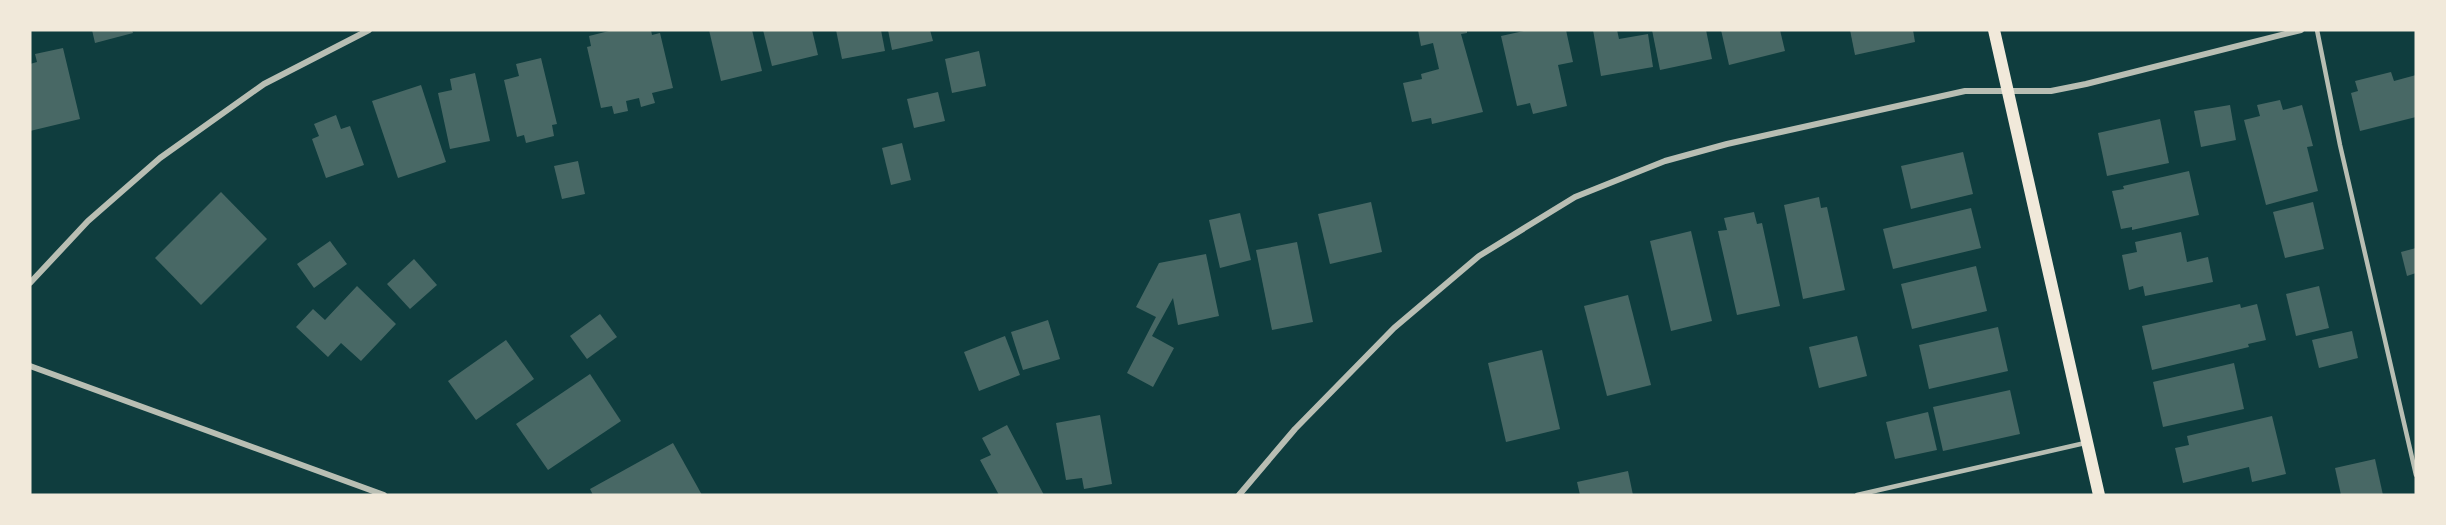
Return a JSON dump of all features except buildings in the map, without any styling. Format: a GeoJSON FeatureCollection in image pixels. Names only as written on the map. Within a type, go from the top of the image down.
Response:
{"type":"FeatureCollection","features":[{"type":"Feature","properties":{"kind":"main road"},"geometry":{"type":"LineString","coordinates":[[1994,30],[2099,495]]}},
{"type":"Feature","properties":{"kind":"street"},"geometry":{"type":"LineString","coordinates":[[30,283],[88,221],[160,158],[264,84],[369,30]]}},
{"type":"Feature","properties":{"kind":"street"},"geometry":{"type":"LineString","coordinates":[[1239,495],[1295,429],[1394,328],[1479,256],[1575,197],[1665,161],[1727,144],[1965,91],[2051,91],[2301,30]]}},
{"type":"Feature","properties":{"kind":"street"},"geometry":{"type":"LineString","coordinates":[[30,366],[384,495]]}},
{"type":"Feature","properties":{"kind":"lane"},"geometry":{"type":"LineString","coordinates":[[2317,30],[2340,145],[2416,475]]}},
{"type":"Feature","properties":{"kind":"lane"},"geometry":{"type":"LineString","coordinates":[[1857,495],[2087,443]]}}]}
